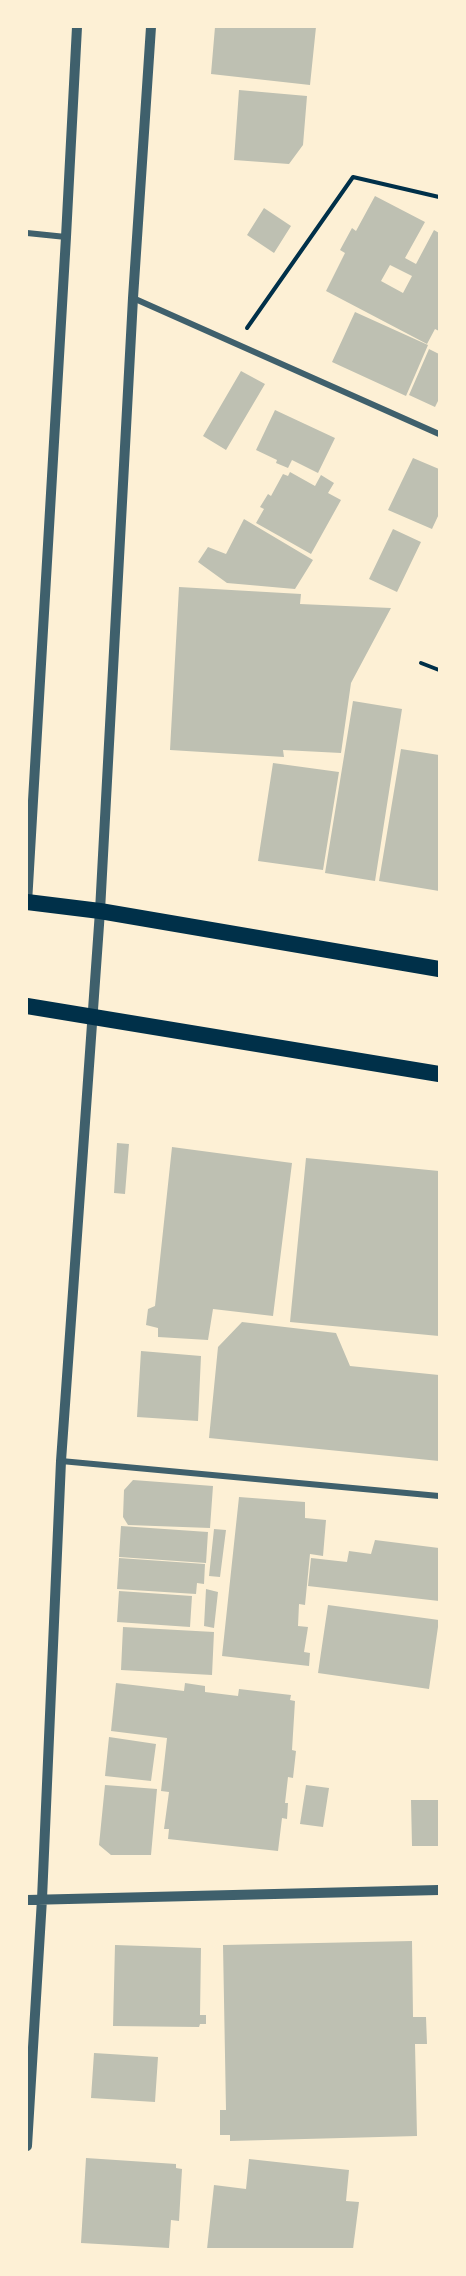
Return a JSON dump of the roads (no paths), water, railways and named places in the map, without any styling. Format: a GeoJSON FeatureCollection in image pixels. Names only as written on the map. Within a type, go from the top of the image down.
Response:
{"type":"FeatureCollection","features":[{"type":"Feature","properties":{"kind":"highway"},"geometry":{"type":"LineString","coordinates":[[27,902],[100,911],[439,969]]}},
{"type":"Feature","properties":{"kind":"highway"},"geometry":{"type":"LineString","coordinates":[[27,1006],[439,1074]]}},
{"type":"Feature","properties":{"kind":"street"},"geometry":{"type":"LineString","coordinates":[[27,902],[77,27]]}},
{"type":"Feature","properties":{"kind":"street"},"geometry":{"type":"LineString","coordinates":[[27,2146],[42,1899],[61,1461],[100,911],[133,298],[151,27]]}},
{"type":"Feature","properties":{"kind":"street"},"geometry":{"type":"LineString","coordinates":[[27,233],[66,237]]}},
{"type":"Feature","properties":{"kind":"street"},"geometry":{"type":"LineString","coordinates":[[133,298],[439,434]]}},
{"type":"Feature","properties":{"kind":"street"},"geometry":{"type":"LineString","coordinates":[[61,1461],[439,1497]]}},
{"type":"Feature","properties":{"kind":"street"},"geometry":{"type":"LineString","coordinates":[[27,1900],[439,1890]]}}]}
